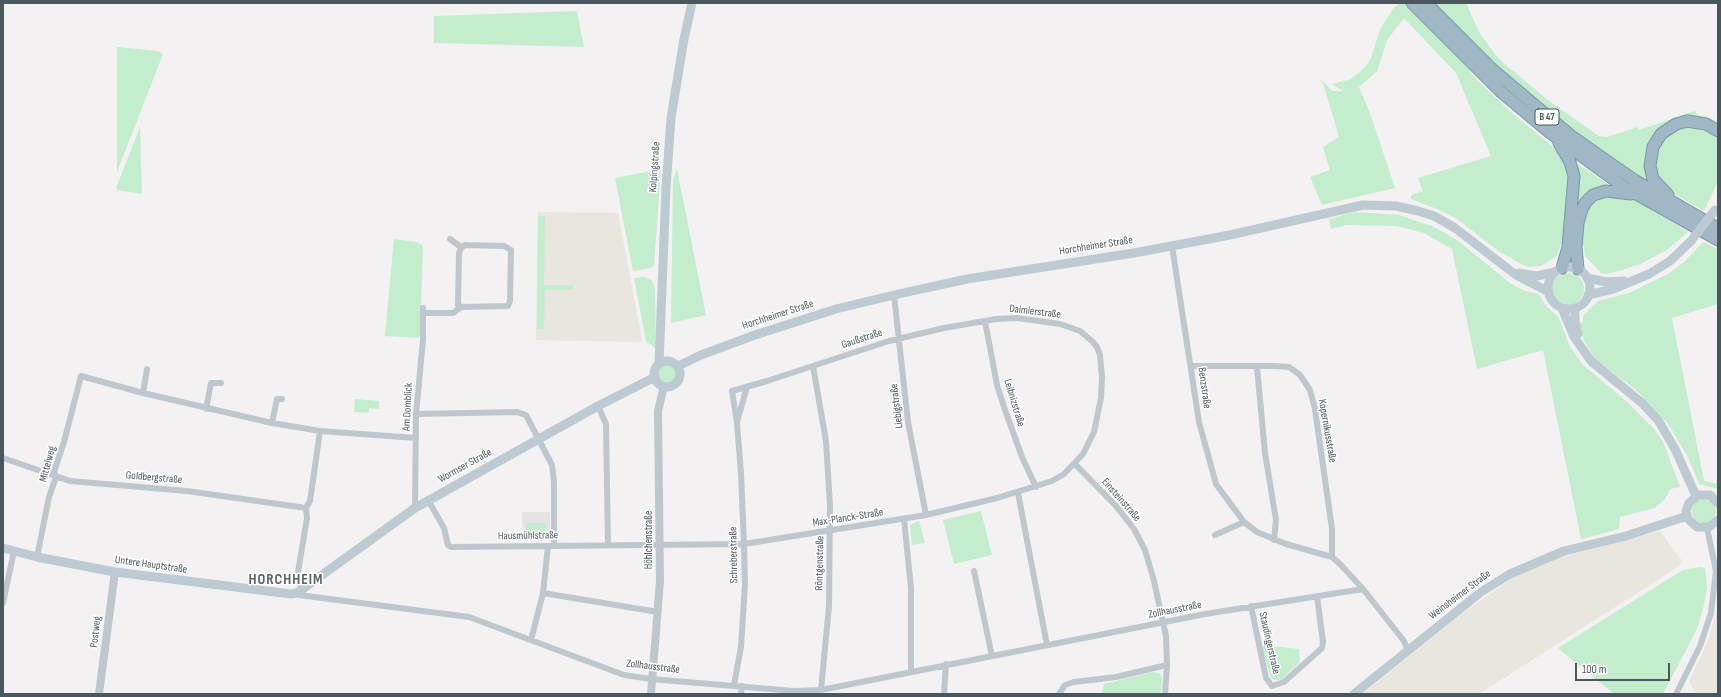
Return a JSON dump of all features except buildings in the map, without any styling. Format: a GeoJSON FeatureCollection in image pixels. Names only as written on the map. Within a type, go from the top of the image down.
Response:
{"type":"FeatureCollection","features":[{"type":"Feature","properties":{"kind":"highway","name":"B 47"},"geometry":{"type":"LineString","coordinates":[[1412,3],[1495,86],[1549,132],[1596,168],[1647,200],[1718,240]]}},
{"type":"Feature","properties":{"kind":"highway","name":"B 47"},"geometry":{"type":"LineString","coordinates":[[1426,3],[1488,66],[1546,117],[1628,176],[1684,210],[1718,228]]}},
{"type":"Feature","properties":{"kind":"highway"},"geometry":{"type":"LineString","coordinates":[[1684,210],[1661,190],[1653,179],[1650,166],[1653,147],[1665,130],[1681,122],[1700,122],[1718,131]]}},
{"type":"Feature","properties":{"kind":"highway"},"geometry":{"type":"LineString","coordinates":[[1549,132],[1565,150],[1574,176],[1568,247],[1558,270]]}},
{"type":"Feature","properties":{"kind":"highway"},"geometry":{"type":"LineString","coordinates":[[1578,269],[1576,247],[1578,224],[1582,209],[1586,202],[1593,195],[1606,191],[1627,192],[1647,200]]}},
{"type":"Feature","properties":{"kind":"main road","name":"Kolpingstraße"},"geometry":{"type":"LineString","coordinates":[[659,364],[664,210],[671,118],[684,39],[692,3]]}},
{"type":"Feature","properties":{"kind":"main road","name":"Horchheimer Straße"},"geometry":{"type":"LineString","coordinates":[[674,364],[755,335],[836,309],[894,295],[967,279],[1172,246],[1230,235],[1364,205],[1384,205],[1418,210],[1444,221],[1509,269],[1549,292]]}},
{"type":"Feature","properties":{"kind":"main road"},"geometry":{"type":"LineString","coordinates":[[1588,295],[1613,289],[1670,261],[1691,241],[1717,208]]}},
{"type":"Feature","properties":{"kind":"main road"},"geometry":{"type":"LineString","coordinates":[[1634,280],[1606,282],[1587,278],[1578,269],[1573,267],[1558,270],[1549,284],[1549,292],[1552,301],[1562,308],[1574,337],[1591,361],[1606,375],[1642,403],[1658,420],[1675,449],[1696,496]]}},
{"type":"Feature","properties":{"kind":"main road","name":"Horchheimer Straße"},"geometry":{"type":"LineString","coordinates":[[1509,269],[1532,276],[1541,276],[1558,270]]}},
{"type":"Feature","properties":{"kind":"main road"},"geometry":{"type":"LineString","coordinates":[[1562,308],[1575,308],[1583,303],[1588,295],[1587,278]]}},
{"type":"Feature","properties":{"kind":"main road"},"geometry":{"type":"LineString","coordinates":[[1575,308],[1575,322],[1583,349]]}},
{"type":"Feature","properties":{"kind":"main road","name":"Kolpingstraße"},"geometry":{"type":"LineString","coordinates":[[660,334],[666,353],[674,364]]}},
{"type":"Feature","properties":{"kind":"main road"},"geometry":{"type":"LineString","coordinates":[[665,361],[674,364],[681,375],[678,382],[670,387],[664,386],[657,382],[654,377],[655,368],[665,361]]}},
{"type":"Feature","properties":{"kind":"main road","name":"Wormser Straße"},"geometry":{"type":"LineString","coordinates":[[300,591],[428,500],[598,406],[654,377]]}},
{"type":"Feature","properties":{"kind":"main road"},"geometry":{"type":"LineString","coordinates":[[1718,503],[1710,496],[1702,494],[1696,496],[1689,503],[1687,516],[1693,525],[1701,528],[1707,528],[1718,520]]}},
{"type":"Feature","properties":{"kind":"main road","name":"Weinsheimer Straße"},"geometry":{"type":"LineString","coordinates":[[1354,694],[1481,592],[1510,574],[1564,551],[1626,536],[1687,516]]}},
{"type":"Feature","properties":{"kind":"main road","name":"Untere Hauptstraße"},"geometry":{"type":"LineString","coordinates":[[3,548],[37,557],[115,572],[291,594],[300,591]]}},
{"type":"Feature","properties":{"kind":"street"},"geometry":{"type":"LineString","coordinates":[[450,239],[461,247]]}},
{"type":"Feature","properties":{"kind":"street"},"geometry":{"type":"LineString","coordinates":[[465,245],[504,246],[511,250],[510,301],[508,306],[461,307],[457,302],[459,253],[461,247],[465,245]]}},
{"type":"Feature","properties":{"kind":"street","name":"Benzstraße"},"geometry":{"type":"LineString","coordinates":[[1172,246],[1199,422],[1216,484],[1244,522],[1257,532],[1274,540],[1332,557],[1363,589],[1404,641],[1408,651]]}},
{"type":"Feature","properties":{"kind":"street","name":"Liebigstraße"},"geometry":{"type":"LineString","coordinates":[[894,295],[900,338],[908,422],[926,515]]}},
{"type":"Feature","properties":{"kind":"street","name":"Am Domblick"},"geometry":{"type":"LineString","coordinates":[[415,508],[416,414],[423,310],[453,313],[461,307]]}},
{"type":"Feature","properties":{"kind":"street","name":"Daimlerstraße"},"geometry":{"type":"LineString","coordinates":[[985,321],[1017,318],[1060,324],[1080,331],[1097,347],[1102,377],[1099,411],[1089,443],[1075,464],[1064,474],[1036,487]]}},
{"type":"Feature","properties":{"kind":"street","name":"Gaußstraße"},"geometry":{"type":"LineString","coordinates":[[747,387],[900,338],[985,321]]}},
{"type":"Feature","properties":{"kind":"street","name":"Leibnizstraße"},"geometry":{"type":"LineString","coordinates":[[985,321],[997,385],[1022,457],[1036,487]]}},
{"type":"Feature","properties":{"kind":"street","name":"Röntgenstraße"},"geometry":{"type":"LineString","coordinates":[[813,366],[826,441],[830,531],[829,606],[822,690]]}},
{"type":"Feature","properties":{"kind":"street","name":"Kopernikusstraße"},"geometry":{"type":"LineString","coordinates":[[1191,366],[1289,367],[1297,372],[1310,390],[1315,409],[1332,529],[1332,557]]}},
{"type":"Feature","properties":{"kind":"street"},"geometry":{"type":"LineString","coordinates":[[1257,367],[1265,453],[1276,520],[1274,540]]}},
{"type":"Feature","properties":{"kind":"street"},"geometry":{"type":"LineString","coordinates":[[147,369],[143,394],[272,423],[320,431],[416,438]]}},
{"type":"Feature","properties":{"kind":"street","name":"Mittelweg"},"geometry":{"type":"LineString","coordinates":[[37,557],[49,497],[56,477],[54,472],[64,442],[81,376],[143,394]]}},
{"type":"Feature","properties":{"kind":"street"},"geometry":{"type":"LineString","coordinates":[[206,408],[211,383],[221,383]]}},
{"type":"Feature","properties":{"kind":"street","name":"Höhlchenstraße"},"geometry":{"type":"LineString","coordinates":[[650,694],[658,612],[660,544],[658,411],[664,386]]}},
{"type":"Feature","properties":{"kind":"street","name":"Schreberstraße"},"geometry":{"type":"LineString","coordinates":[[737,423],[747,387]]}},
{"type":"Feature","properties":{"kind":"street","name":"Schreberstraße"},"geometry":{"type":"LineString","coordinates":[[734,685],[743,630],[744,544],[737,423],[732,391],[747,387]]}},
{"type":"Feature","properties":{"kind":"street"},"geometry":{"type":"LineString","coordinates":[[272,423],[277,399],[282,399]]}},
{"type":"Feature","properties":{"kind":"street"},"geometry":{"type":"LineString","coordinates":[[598,406],[606,424],[608,545]]}},
{"type":"Feature","properties":{"kind":"street"},"geometry":{"type":"LineString","coordinates":[[416,414],[520,413],[526,415],[539,439],[552,465],[554,482],[551,546],[543,593],[531,640]]}},
{"type":"Feature","properties":{"kind":"street"},"geometry":{"type":"LineString","coordinates":[[300,591],[297,578],[307,518],[306,508],[310,501],[320,431]]}},
{"type":"Feature","properties":{"kind":"street","name":"Goldbergstraße"},"geometry":{"type":"LineString","coordinates":[[3,458],[70,481],[187,491],[306,508]]}},
{"type":"Feature","properties":{"kind":"street","name":"Einsteinstraße"},"geometry":{"type":"LineString","coordinates":[[1075,464],[1116,506],[1139,539],[1150,565],[1166,636],[1167,665],[1165,694]]}},
{"type":"Feature","properties":{"kind":"street","name":"Max-Planck-Straße"},"geometry":{"type":"LineString","coordinates":[[660,544],[717,546],[744,544],[830,531],[926,515],[1018,493],[1036,487]]}},
{"type":"Feature","properties":{"kind":"street"},"geometry":{"type":"LineString","coordinates":[[1018,493],[1047,645]]}},
{"type":"Feature","properties":{"kind":"street","name":"Hausmühlstraße"},"geometry":{"type":"LineString","coordinates":[[428,500],[444,528],[449,547],[660,544]]}},
{"type":"Feature","properties":{"kind":"street"},"geometry":{"type":"LineString","coordinates":[[904,519],[912,588],[912,671]]}},
{"type":"Feature","properties":{"kind":"street"},"geometry":{"type":"LineString","coordinates":[[1215,535],[1244,522]]}},
{"type":"Feature","properties":{"kind":"street"},"geometry":{"type":"LineString","coordinates":[[1684,694],[1676,692],[1706,628],[1711,613],[1717,583],[1707,528]]}},
{"type":"Feature","properties":{"kind":"street"},"geometry":{"type":"LineString","coordinates":[[3,603],[14,551]]}},
{"type":"Feature","properties":{"kind":"street"},"geometry":{"type":"LineString","coordinates":[[974,571],[992,656]]}},
{"type":"Feature","properties":{"kind":"street","name":"Postweg"},"geometry":{"type":"LineString","coordinates":[[99,694],[115,572]]}},
{"type":"Feature","properties":{"kind":"street","name":"Zollhausstraße"},"geometry":{"type":"LineString","coordinates":[[300,591],[299,595],[469,617],[624,675],[652,679],[794,691],[822,690],[946,664],[1163,622],[1250,606],[1363,589]]}},
{"type":"Feature","properties":{"kind":"street"},"geometry":{"type":"LineString","coordinates":[[543,593],[658,612]]}},
{"type":"Feature","properties":{"kind":"street","name":"Staudingerstraße"},"geometry":{"type":"LineString","coordinates":[[1250,606],[1266,678],[1272,686],[1284,682],[1322,648],[1323,642],[1318,596]]}},
{"type":"Feature","properties":{"kind":"street"},"geometry":{"type":"LineString","coordinates":[[944,694],[946,664]]}},
{"type":"Feature","properties":{"kind":"street"},"geometry":{"type":"LineString","coordinates":[[1059,694],[1065,685],[1116,677],[1167,665]]}},
{"type":"Feature","properties":{"kind":"street"},"geometry":{"type":"LineString","coordinates":[[742,686],[742,694]]}},
{"type":"Feature","properties":{"kind":"shaded area"},"geometry":{"type":"Polygon","coordinates":[[[538,212],[618,213],[642,340],[641,342],[536,340],[538,212]]]}},
{"type":"Feature","properties":{"kind":"shaded area"},"geometry":{"type":"Polygon","coordinates":[[[522,512],[550,512],[550,539],[523,539],[522,512]]]}},
{"type":"Feature","properties":{"kind":"shaded area"},"geometry":{"type":"Polygon","coordinates":[[[1660,531],[1683,562],[1670,572],[1479,694],[1363,694],[1460,615],[1514,577],[1565,556],[1660,531]]]}},
{"type":"Feature","properties":{"kind":"shaded area"},"geometry":{"type":"Polygon","coordinates":[[[1718,604],[1718,694],[1700,694],[1694,691],[1689,682],[1709,638],[1718,604]]]}},
{"type":"Feature","properties":{"kind":"green space"},"geometry":{"type":"Polygon","coordinates":[[[1399,3],[1406,3],[1460,59],[1478,81],[1512,113],[1559,152],[1570,171],[1566,245],[1561,244],[1557,256],[1541,266],[1529,267],[1521,264],[1497,250],[1456,218],[1411,199],[1411,195],[1423,191],[1418,178],[1491,156],[1456,73],[1404,18],[1387,40],[1377,71],[1359,87],[1371,116],[1395,188],[1322,205],[1310,177],[1330,170],[1323,147],[1339,137],[1323,83],[1319,80],[1324,82],[1332,91],[1343,91],[1332,84],[1348,80],[1358,74],[1366,66],[1371,58],[1380,29],[1393,9],[1399,3]]]}},
{"type":"Feature","properties":{"kind":"green space"},"geometry":{"type":"Polygon","coordinates":[[[1431,3],[1466,3],[1480,34],[1499,59],[1549,101],[1599,136],[1607,137],[1638,127],[1639,130],[1695,111],[1697,115],[1710,118],[1718,123],[1718,125],[1708,119],[1697,117],[1655,136],[1654,188],[1562,123],[1509,79],[1431,3]]]}},
{"type":"Feature","properties":{"kind":"green space"},"geometry":{"type":"Polygon","coordinates":[[[577,11],[584,47],[434,43],[434,16],[577,11]]]}},
{"type":"Feature","properties":{"kind":"green space"},"geometry":{"type":"Polygon","coordinates":[[[117,47],[158,51],[163,54],[117,172],[117,47]]]}},
{"type":"Feature","properties":{"kind":"green space"},"geometry":{"type":"Polygon","coordinates":[[[1685,126],[1700,127],[1718,137],[1718,182],[1704,211],[1667,190],[1657,176],[1656,164],[1661,142],[1671,132],[1685,126]]]}},
{"type":"Feature","properties":{"kind":"green space"},"geometry":{"type":"Polygon","coordinates":[[[140,127],[142,194],[118,190],[116,188],[140,127]]]}},
{"type":"Feature","properties":{"kind":"green space"},"geometry":{"type":"Polygon","coordinates":[[[1575,162],[1608,184],[1576,214],[1578,170],[1575,162]]]}},
{"type":"Feature","properties":{"kind":"green space"},"geometry":{"type":"Polygon","coordinates":[[[661,169],[654,265],[651,268],[633,271],[615,178],[661,169]]]}},
{"type":"Feature","properties":{"kind":"green space"},"geometry":{"type":"Polygon","coordinates":[[[677,169],[706,315],[671,323],[673,180],[677,169]]]}},
{"type":"Feature","properties":{"kind":"green space"},"geometry":{"type":"Polygon","coordinates":[[[1601,195],[1629,197],[1688,232],[1667,250],[1640,264],[1606,274],[1601,273],[1585,256],[1584,246],[1580,246],[1584,211],[1601,195]]]}},
{"type":"Feature","properties":{"kind":"green space"},"geometry":{"type":"Polygon","coordinates":[[[1355,212],[1399,215],[1434,227],[1457,240],[1510,283],[1525,291],[1539,294],[1546,306],[1559,318],[1569,345],[1583,365],[1626,401],[1653,428],[1663,442],[1680,487],[1670,489],[1665,499],[1655,508],[1620,517],[1619,529],[1581,539],[1543,350],[1477,369],[1452,249],[1424,233],[1397,226],[1346,225],[1331,229],[1329,219],[1355,212]]]}},
{"type":"Feature","properties":{"kind":"green space"},"geometry":{"type":"Polygon","coordinates":[[[538,216],[545,216],[544,285],[573,285],[573,290],[545,290],[544,329],[537,329],[538,216]]]}},
{"type":"Feature","properties":{"kind":"green space"},"geometry":{"type":"Polygon","coordinates":[[[394,239],[417,242],[423,246],[420,336],[418,338],[385,336],[394,239]]]}},
{"type":"Feature","properties":{"kind":"green space"},"geometry":{"type":"Polygon","coordinates":[[[1703,242],[1718,249],[1718,304],[1672,318],[1704,481],[1718,484],[1718,489],[1699,484],[1688,457],[1669,425],[1636,390],[1595,359],[1584,340],[1579,323],[1583,322],[1583,316],[1598,301],[1629,293],[1668,274],[1684,262],[1703,242]]]}},
{"type":"Feature","properties":{"kind":"green space"},"geometry":{"type":"Polygon","coordinates":[[[1568,273],[1579,278],[1584,289],[1579,300],[1568,305],[1557,300],[1552,289],[1557,278],[1568,273]]]}},
{"type":"Feature","properties":{"kind":"green space"},"geometry":{"type":"Polygon","coordinates":[[[645,277],[652,281],[655,290],[656,349],[646,341],[634,278],[645,277]]]}},
{"type":"Feature","properties":{"kind":"green space"},"geometry":{"type":"Polygon","coordinates":[[[667,364],[674,367],[677,374],[674,381],[667,384],[660,381],[657,374],[660,367],[667,364]]]}},
{"type":"Feature","properties":{"kind":"green space"},"geometry":{"type":"Polygon","coordinates":[[[355,399],[379,401],[379,409],[369,408],[369,413],[354,412],[355,399]]]}},
{"type":"Feature","properties":{"kind":"green space"},"geometry":{"type":"Polygon","coordinates":[[[1704,499],[1713,502],[1716,511],[1713,520],[1704,523],[1695,520],[1692,511],[1695,502],[1704,499]]]}},
{"type":"Feature","properties":{"kind":"green space"},"geometry":{"type":"Polygon","coordinates":[[[981,511],[992,555],[954,564],[943,520],[981,511]]]}},
{"type":"Feature","properties":{"kind":"green space"},"geometry":{"type":"Polygon","coordinates":[[[919,521],[925,543],[912,545],[910,525],[919,521]]]}},
{"type":"Feature","properties":{"kind":"green space"},"geometry":{"type":"Polygon","coordinates":[[[526,523],[546,523],[546,536],[526,537],[526,523]]]}},
{"type":"Feature","properties":{"kind":"green space"},"geometry":{"type":"Polygon","coordinates":[[[1701,567],[1705,568],[1707,589],[1703,609],[1697,629],[1663,694],[1614,694],[1558,648],[1683,570],[1701,567]]]}},
{"type":"Feature","properties":{"kind":"green space"},"geometry":{"type":"Polygon","coordinates":[[[1264,645],[1299,649],[1300,662],[1281,680],[1274,680],[1271,678],[1262,648],[1264,645]]]}},
{"type":"Feature","properties":{"kind":"green space"},"geometry":{"type":"Polygon","coordinates":[[[1153,672],[1160,674],[1162,678],[1161,694],[1102,693],[1104,684],[1153,672]]]}},
{"type":"Feature","properties":{"kind":"district","name":"HORCHHEIM"},"geometry":{"type":"Point","coordinates":[286,580]}}]}
